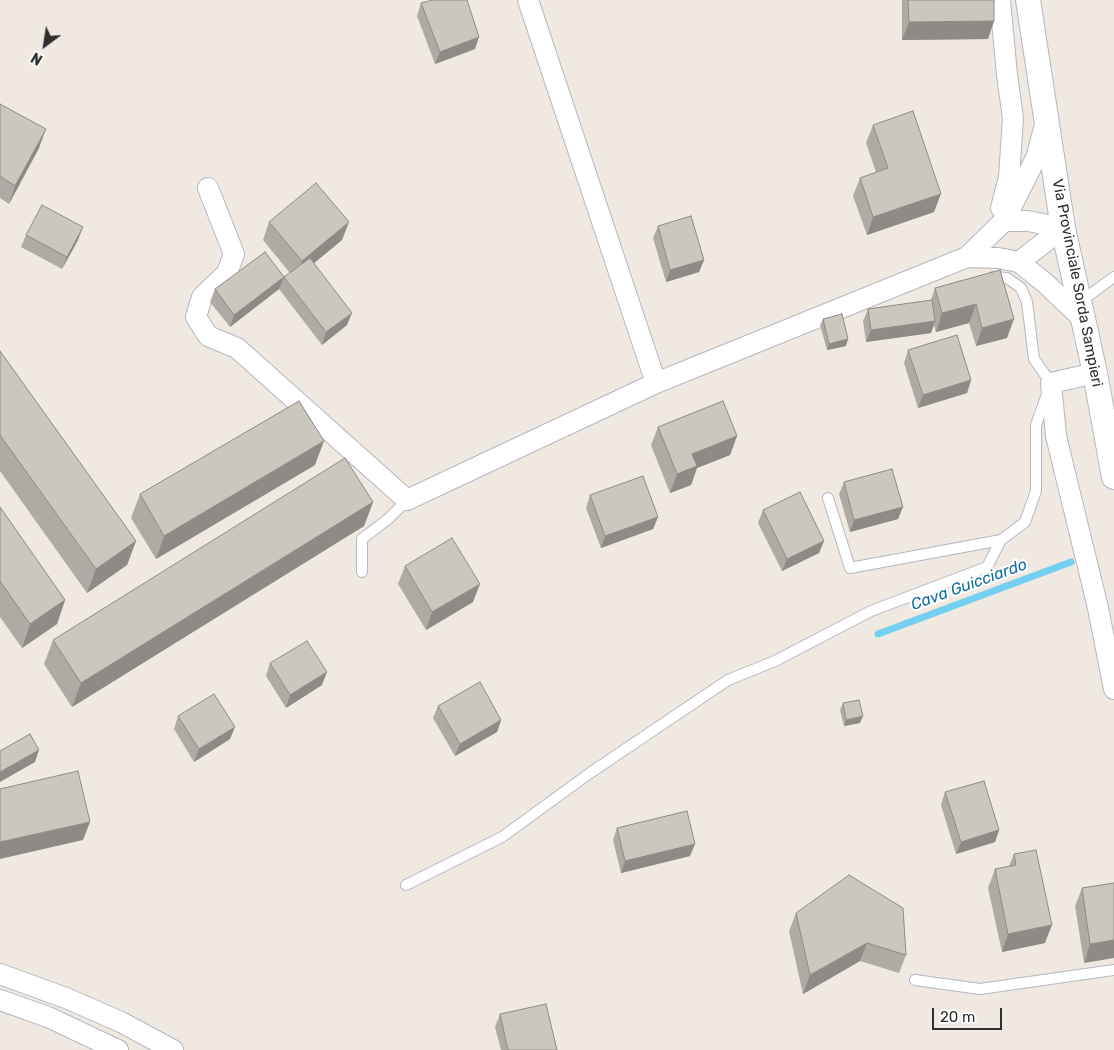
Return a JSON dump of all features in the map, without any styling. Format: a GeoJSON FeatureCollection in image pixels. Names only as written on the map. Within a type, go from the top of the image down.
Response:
{"type":"FeatureCollection","features":[{"type":"Feature","properties":{"kind":"street"},"geometry":{"type":"LineString","coordinates":[[528,0],[656,383]]}},
{"type":"Feature","properties":{"kind":"street"},"geometry":{"type":"LineString","coordinates":[[989,236],[1003,203],[1009,177],[1012,143],[1013,118],[1000,0]]}},
{"type":"Feature","properties":{"kind":"street","name":"Via Provinciale Sorda Sampieri"},"geometry":{"type":"LineString","coordinates":[[1028,0],[1063,228],[1095,373],[1113,468]]}},
{"type":"Feature","properties":{"kind":"street"},"geometry":{"type":"LineString","coordinates":[[208,188],[234,254],[227,273],[202,297],[196,317],[208,336],[237,348],[407,500],[656,383],[967,257],[1004,221],[1036,158],[1047,117]]}},
{"type":"Feature","properties":{"kind":"street"},"geometry":{"type":"LineString","coordinates":[[1004,221],[1028,221],[1063,228]]}},
{"type":"Feature","properties":{"kind":"street"},"geometry":{"type":"LineString","coordinates":[[1019,262],[1063,228]]}},
{"type":"Feature","properties":{"kind":"street"},"geometry":{"type":"LineString","coordinates":[[967,257],[998,258],[1019,262],[1081,310]]}},
{"type":"Feature","properties":{"kind":"street"},"geometry":{"type":"LineString","coordinates":[[1095,373],[1051,383],[1056,436],[1098,608],[1114,689]]}},
{"type":"Feature","properties":{"kind":"street"},"geometry":{"type":"LineString","coordinates":[[0,974],[66,998],[121,1022],[173,1050]]}},
{"type":"Feature","properties":{"kind":"street"},"geometry":{"type":"LineString","coordinates":[[32,1011],[40,988]]}},
{"type":"Feature","properties":{"kind":"street"},"geometry":{"type":"LineString","coordinates":[[0,1000],[32,1011],[118,1050]]}},
{"type":"Feature","properties":{"kind":"lane"},"geometry":{"type":"LineString","coordinates":[[406,885],[502,837],[590,773],[728,680],[774,661],[871,611],[987,567],[1001,540],[1025,522],[1036,491],[1036,425],[1051,383],[1034,359],[1028,302],[1021,288],[1007,278],[993,277]]}},
{"type":"Feature","properties":{"kind":"lane"},"geometry":{"type":"LineString","coordinates":[[1081,310],[1114,277]]}},
{"type":"Feature","properties":{"kind":"lane"},"geometry":{"type":"LineString","coordinates":[[828,498],[850,568],[1001,540]]}},
{"type":"Feature","properties":{"kind":"lane"},"geometry":{"type":"LineString","coordinates":[[362,572],[362,539],[388,519],[407,500]]}},
{"type":"Feature","properties":{"kind":"lane"},"geometry":{"type":"LineString","coordinates":[[916,980],[980,989],[1114,970]]}},
{"type":"Feature","properties":{"kind":"building"},"geometry":{"type":"Polygon","coordinates":[[[433,0],[467,0],[479,37],[440,52],[421,3],[433,0]]]}},
{"type":"Feature","properties":{"kind":"building"},"geometry":{"type":"Polygon","coordinates":[[[908,0],[994,0],[994,21],[909,22],[908,0]]]}},
{"type":"Feature","properties":{"kind":"building"},"geometry":{"type":"Polygon","coordinates":[[[0,104],[46,129],[15,186],[0,176],[0,104]]]}},
{"type":"Feature","properties":{"kind":"building"},"geometry":{"type":"Polygon","coordinates":[[[913,111],[941,194],[873,217],[860,178],[888,168],[873,125],[913,111]]]}},
{"type":"Feature","properties":{"kind":"building"},"geometry":{"type":"Polygon","coordinates":[[[316,183],[349,222],[302,261],[269,222],[316,183]]]}},
{"type":"Feature","properties":{"kind":"building"},"geometry":{"type":"Polygon","coordinates":[[[42,205],[83,227],[67,257],[26,235],[42,205]]]}},
{"type":"Feature","properties":{"kind":"building"},"geometry":{"type":"Polygon","coordinates":[[[691,216],[704,260],[670,270],[658,226],[691,216]]]}},
{"type":"Feature","properties":{"kind":"building"},"geometry":{"type":"Polygon","coordinates":[[[265,252],[284,277],[234,315],[215,289],[265,252]]]}},
{"type":"Feature","properties":{"kind":"building"},"geometry":{"type":"Polygon","coordinates":[[[310,258],[352,313],[326,332],[284,277],[310,258]]]}},
{"type":"Feature","properties":{"kind":"building"},"geometry":{"type":"Polygon","coordinates":[[[1000,270],[1014,319],[982,328],[976,304],[942,313],[935,288],[1000,270]]]}},
{"type":"Feature","properties":{"kind":"building"},"geometry":{"type":"Polygon","coordinates":[[[932,300],[935,321],[871,330],[868,309],[932,300]]]}},
{"type":"Feature","properties":{"kind":"building"},"geometry":{"type":"Polygon","coordinates":[[[842,314],[848,339],[829,344],[823,319],[842,314]]]}},
{"type":"Feature","properties":{"kind":"building"},"geometry":{"type":"Polygon","coordinates":[[[957,335],[971,380],[923,395],[908,350],[957,335]]]}},
{"type":"Feature","properties":{"kind":"building"},"geometry":{"type":"Polygon","coordinates":[[[0,351],[136,541],[96,569],[0,435],[0,351]]]}},
{"type":"Feature","properties":{"kind":"building"},"geometry":{"type":"Polygon","coordinates":[[[299,401],[324,441],[164,536],[140,494],[299,401]]]}},
{"type":"Feature","properties":{"kind":"building"},"geometry":{"type":"Polygon","coordinates":[[[723,401],[737,436],[692,454],[697,466],[677,474],[658,427],[723,401]]]}},
{"type":"Feature","properties":{"kind":"building"},"geometry":{"type":"Polygon","coordinates":[[[345,458],[373,502],[81,683],[53,640],[345,458]]]}},
{"type":"Feature","properties":{"kind":"building"},"geometry":{"type":"Polygon","coordinates":[[[892,469],[903,507],[854,520],[844,482],[892,469]]]}},
{"type":"Feature","properties":{"kind":"building"},"geometry":{"type":"Polygon","coordinates":[[[643,476],[658,517],[605,536],[590,495],[643,476]]]}},
{"type":"Feature","properties":{"kind":"building"},"geometry":{"type":"Polygon","coordinates":[[[800,492],[824,541],[787,559],[763,510],[800,492]]]}},
{"type":"Feature","properties":{"kind":"building"},"geometry":{"type":"Polygon","coordinates":[[[0,507],[65,600],[30,624],[0,581],[0,507]]]}},
{"type":"Feature","properties":{"kind":"building"},"geometry":{"type":"Polygon","coordinates":[[[452,538],[480,584],[432,612],[405,566],[452,538]]]}},
{"type":"Feature","properties":{"kind":"building"},"geometry":{"type":"Polygon","coordinates":[[[307,641],[327,672],[290,695],[270,663],[307,641]]]}},
{"type":"Feature","properties":{"kind":"building"},"geometry":{"type":"Polygon","coordinates":[[[480,682],[501,720],[460,744],[438,706],[480,682]]]}},
{"type":"Feature","properties":{"kind":"building"},"geometry":{"type":"Polygon","coordinates":[[[214,694],[235,727],[199,749],[178,716],[214,694]]]}},
{"type":"Feature","properties":{"kind":"building"},"geometry":{"type":"Polygon","coordinates":[[[859,700],[863,716],[846,720],[843,703],[859,700]]]}},
{"type":"Feature","properties":{"kind":"building"},"geometry":{"type":"Polygon","coordinates":[[[30,734],[39,750],[0,772],[0,751],[30,734]]]}},
{"type":"Feature","properties":{"kind":"building"},"geometry":{"type":"Polygon","coordinates":[[[78,771],[90,822],[0,842],[0,789],[78,771]]]}},
{"type":"Feature","properties":{"kind":"building"},"geometry":{"type":"Polygon","coordinates":[[[984,781],[999,830],[961,842],[945,792],[984,781]]]}},
{"type":"Feature","properties":{"kind":"building"},"geometry":{"type":"Polygon","coordinates":[[[687,811],[695,844],[625,861],[617,828],[687,811]]]}},
{"type":"Feature","properties":{"kind":"building"},"geometry":{"type":"Polygon","coordinates":[[[1036,850],[1052,925],[1008,934],[995,869],[1016,865],[1014,854],[1036,850]]]}},
{"type":"Feature","properties":{"kind":"building"},"geometry":{"type":"Polygon","coordinates":[[[849,875],[903,908],[906,955],[867,943],[810,975],[796,913],[849,875]]]}},
{"type":"Feature","properties":{"kind":"building"},"geometry":{"type":"Polygon","coordinates":[[[1114,883],[1114,940],[1090,944],[1082,888],[1114,883]]]}},
{"type":"Feature","properties":{"kind":"building"},"geometry":{"type":"Polygon","coordinates":[[[546,1004],[557,1050],[508,1050],[500,1014],[546,1004]]]}},
{"type":"Feature","properties":{"kind":"waterway","name":"Cava Guicciardo"},"geometry":{"type":"LineString","coordinates":[[878,634],[1071,562]]}}]}
